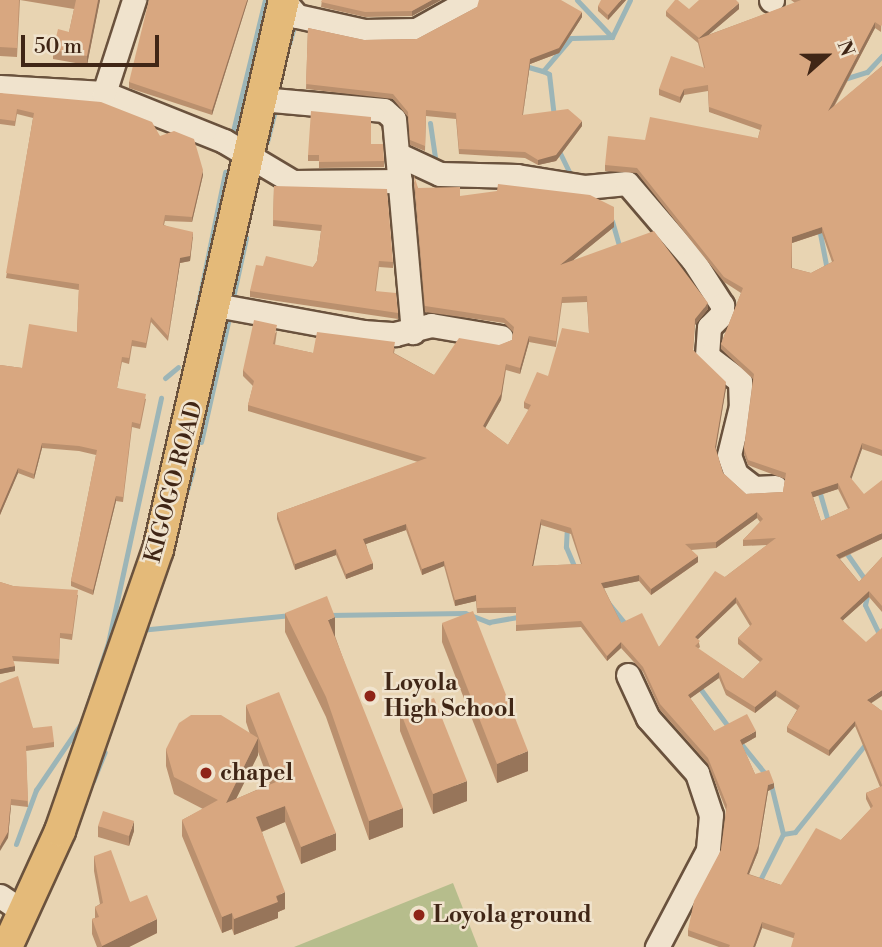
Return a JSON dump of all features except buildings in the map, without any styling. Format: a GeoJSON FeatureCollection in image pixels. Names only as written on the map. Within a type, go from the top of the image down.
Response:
{"type":"FeatureCollection","features":[{"type":"Feature","properties":{"kind":"main road","name":"KIGOGO ROAD"},"geometry":{"type":"LineString","coordinates":[[7,947],[11,904],[60,831],[158,550],[216,305],[246,155],[284,0]]}},
{"type":"Feature","properties":{"kind":"street"},"geometry":{"type":"LineString","coordinates":[[104,93],[134,0]]}},
{"type":"Feature","properties":{"kind":"street"},"geometry":{"type":"LineString","coordinates":[[284,0],[297,16],[364,31],[432,26],[470,0]]}},
{"type":"Feature","properties":{"kind":"street"},"geometry":{"type":"LineString","coordinates":[[0,86],[104,93],[246,155],[293,182],[400,181]]}},
{"type":"Feature","properties":{"kind":"street"},"geometry":{"type":"LineString","coordinates":[[261,99],[384,110],[394,119],[413,332]]}},
{"type":"Feature","properties":{"kind":"street"},"geometry":{"type":"LineString","coordinates":[[399,155],[440,174],[581,186],[626,183],[704,274],[722,314],[709,327],[707,356],[740,381],[741,406],[729,455],[736,474],[754,488],[775,487]]}},
{"type":"Feature","properties":{"kind":"street"},"geometry":{"type":"LineString","coordinates":[[216,305],[363,332],[413,332],[438,325],[501,337]]}},
{"type":"Feature","properties":{"kind":"street"},"geometry":{"type":"LineString","coordinates":[[628,675],[648,718],[696,773],[711,815],[708,850],[657,947]]}},
{"type":"Feature","properties":{"kind":"green space","name":"Loyola ground"},"geometry":{"type":"Polygon","coordinates":[[[453,883],[478,947],[294,947],[453,883]]]}},
{"type":"Feature","properties":{"kind":"waterway"},"geometry":{"type":"LineString","coordinates":[[233,131],[265,0]]}},
{"type":"Feature","properties":{"kind":"waterway"},"geometry":{"type":"LineString","coordinates":[[577,0],[612,37]]}},
{"type":"Feature","properties":{"kind":"waterway"},"geometry":{"type":"LineString","coordinates":[[554,117],[549,74],[543,71],[571,38],[612,37],[630,0]]}},
{"type":"Feature","properties":{"kind":"waterway"},"geometry":{"type":"LineString","coordinates":[[289,44],[296,20]]}},
{"type":"Feature","properties":{"kind":"waterway"},"geometry":{"type":"LineString","coordinates":[[844,79],[867,72],[882,56]]}},
{"type":"Feature","properties":{"kind":"waterway"},"geometry":{"type":"LineString","coordinates":[[525,66],[543,71]]}},
{"type":"Feature","properties":{"kind":"waterway"},"geometry":{"type":"LineString","coordinates":[[267,142],[276,105]]}},
{"type":"Feature","properties":{"kind":"waterway"},"geometry":{"type":"LineString","coordinates":[[430,123],[436,164]]}},
{"type":"Feature","properties":{"kind":"waterway"},"geometry":{"type":"LineString","coordinates":[[558,149],[572,178]]}},
{"type":"Feature","properties":{"kind":"waterway"},"geometry":{"type":"LineString","coordinates":[[188,353],[225,172]]}},
{"type":"Feature","properties":{"kind":"waterway"},"geometry":{"type":"LineString","coordinates":[[612,221],[620,249]]}},
{"type":"Feature","properties":{"kind":"waterway"},"geometry":{"type":"LineString","coordinates":[[819,228],[827,270]]}},
{"type":"Feature","properties":{"kind":"waterway"},"geometry":{"type":"LineString","coordinates":[[232,302],[246,238]]}},
{"type":"Feature","properties":{"kind":"waterway"},"geometry":{"type":"LineString","coordinates":[[201,442],[228,322]]}},
{"type":"Feature","properties":{"kind":"waterway"},"geometry":{"type":"LineString","coordinates":[[165,378],[178,367]]}},
{"type":"Feature","properties":{"kind":"waterway"},"geometry":{"type":"LineString","coordinates":[[16,844],[36,790],[82,722],[108,643],[161,398]]}},
{"type":"Feature","properties":{"kind":"waterway"},"geometry":{"type":"LineString","coordinates":[[187,490],[193,469]]}},
{"type":"Feature","properties":{"kind":"waterway"},"geometry":{"type":"LineString","coordinates":[[819,490],[829,525]]}},
{"type":"Feature","properties":{"kind":"waterway"},"geometry":{"type":"LineString","coordinates":[[567,526],[566,547],[576,570]]}},
{"type":"Feature","properties":{"kind":"waterway"},"geometry":{"type":"LineString","coordinates":[[845,551],[867,583]]}},
{"type":"Feature","properties":{"kind":"waterway"},"geometry":{"type":"LineString","coordinates":[[868,592],[865,605],[882,640]]}},
{"type":"Feature","properties":{"kind":"waterway"},"geometry":{"type":"LineString","coordinates":[[606,600],[628,627]]}},
{"type":"Feature","properties":{"kind":"waterway"},"geometry":{"type":"LineString","coordinates":[[328,615],[465,613],[489,622],[523,616]]}},
{"type":"Feature","properties":{"kind":"waterway"},"geometry":{"type":"LineString","coordinates":[[140,630],[291,615]]}},
{"type":"Feature","properties":{"kind":"waterway"},"geometry":{"type":"LineString","coordinates":[[699,687],[730,729]]}},
{"type":"Feature","properties":{"kind":"waterway"},"geometry":{"type":"LineString","coordinates":[[738,740],[767,776]]}},
{"type":"Feature","properties":{"kind":"waterway"},"geometry":{"type":"LineString","coordinates":[[758,884],[783,834],[795,832],[867,742]]}},
{"type":"Feature","properties":{"kind":"waterway"},"geometry":{"type":"LineString","coordinates":[[93,781],[105,752]]}},
{"type":"Feature","properties":{"kind":"waterway"},"geometry":{"type":"LineString","coordinates":[[771,785],[783,834]]}},
{"type":"Feature","properties":{"kind":"place","name":"Loyola High School"},"geometry":{"type":"Point","coordinates":[370,696]}},
{"type":"Feature","properties":{"kind":"place","name":"chapel"},"geometry":{"type":"Point","coordinates":[206,773]}},
{"type":"Feature","properties":{"kind":"place","name":"Loyola ground"},"geometry":{"type":"Point","coordinates":[419,915]}}]}
